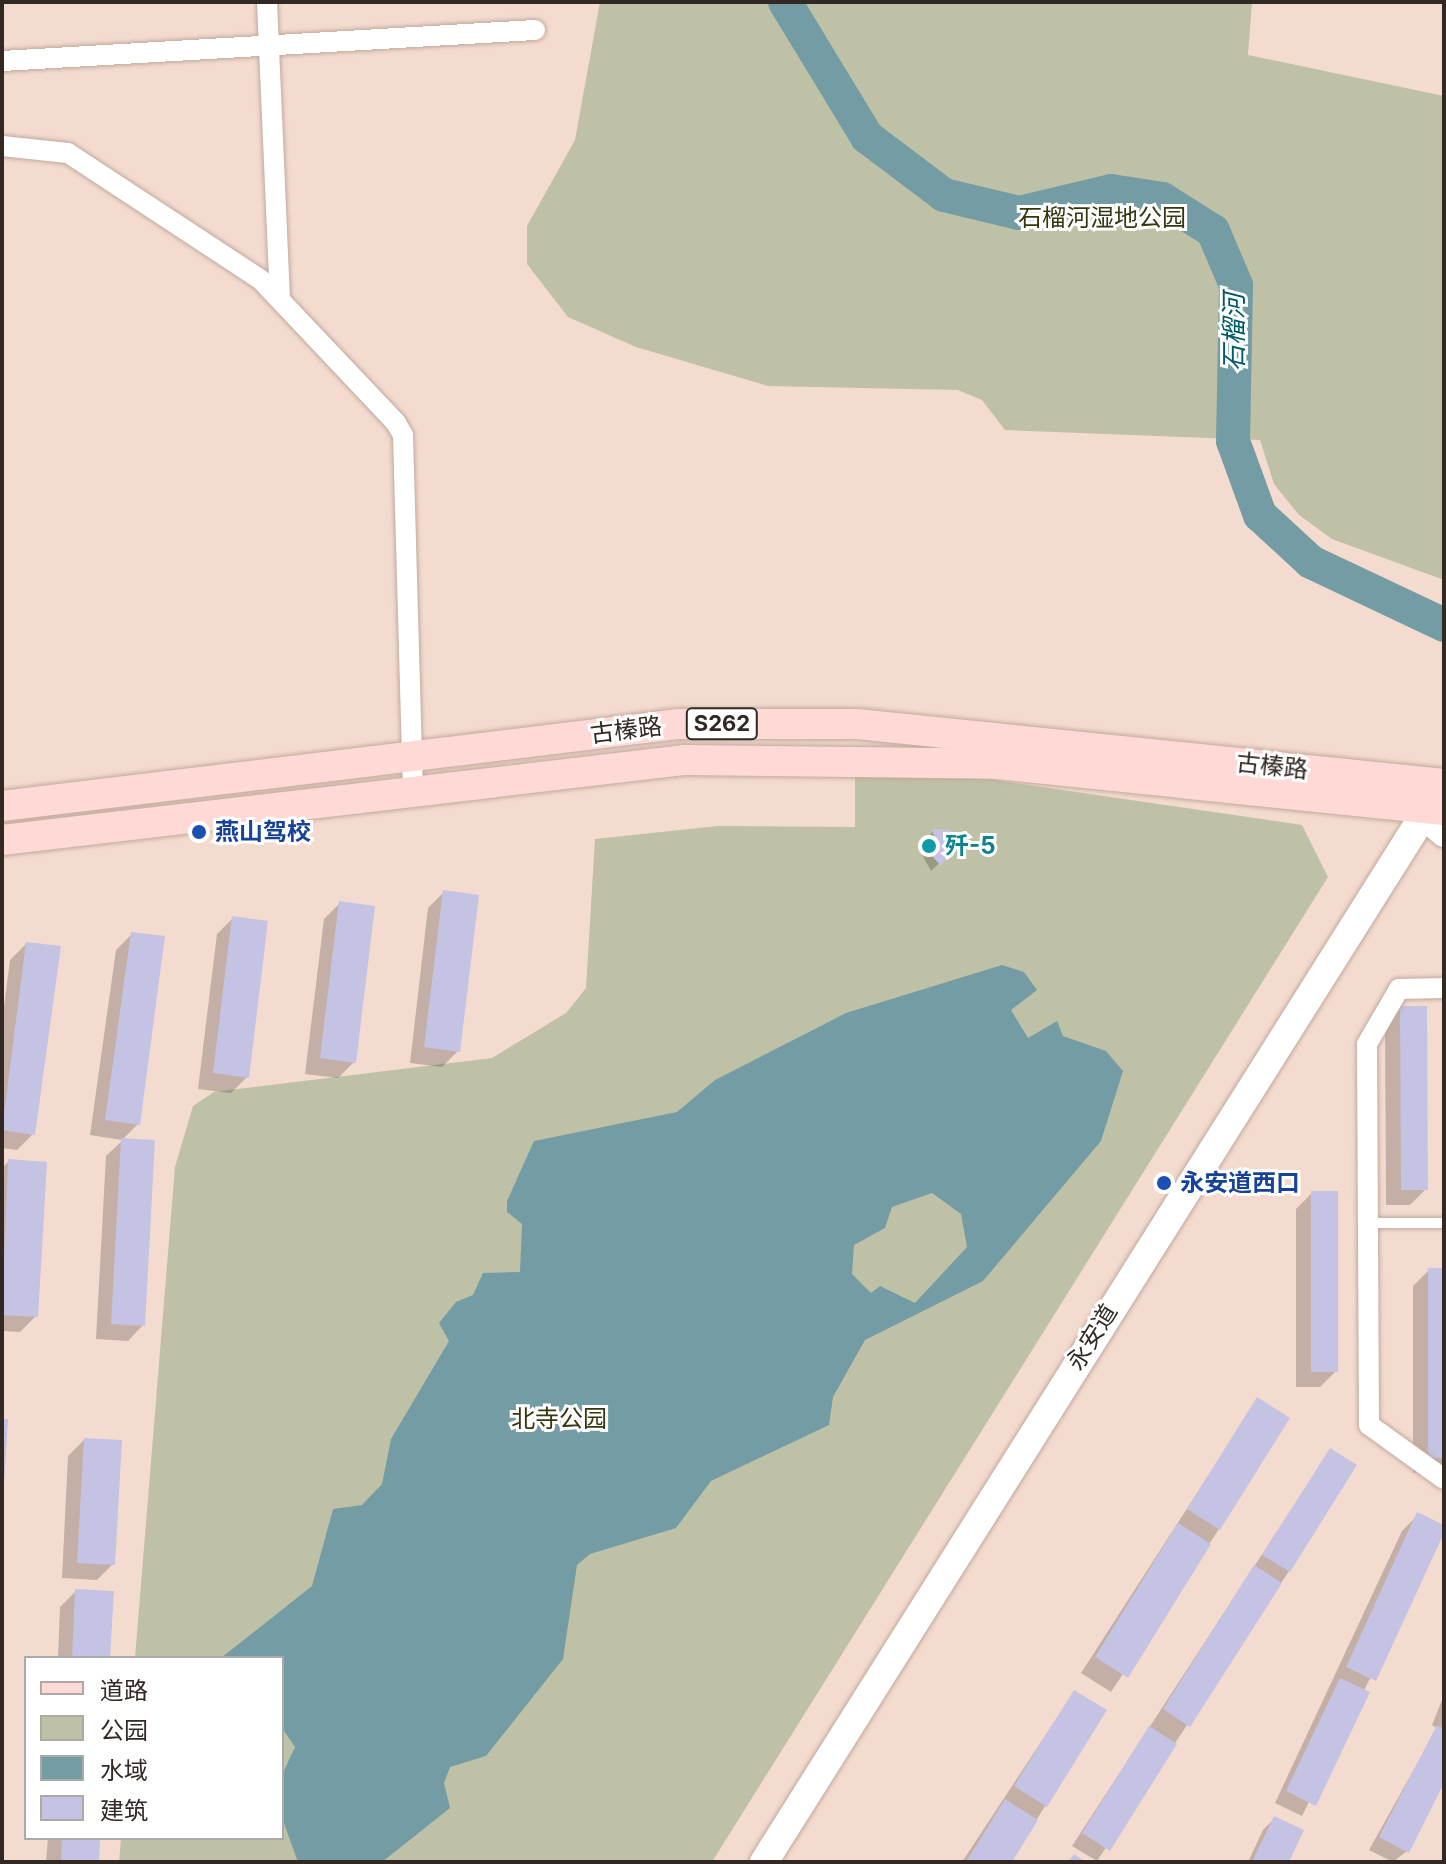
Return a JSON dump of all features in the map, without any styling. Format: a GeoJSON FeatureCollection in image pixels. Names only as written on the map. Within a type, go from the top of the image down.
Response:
{"type":"FeatureCollection","features":[{"type":"Feature","properties":{"kind":"main road","name":"古榛路"},"geometry":{"type":"LineString","coordinates":[[2,806],[679,724],[857,724],[1444,785]]}},
{"type":"Feature","properties":{"kind":"main road","name":"古榛路"},"geometry":{"type":"LineString","coordinates":[[2,840],[413,788],[685,760],[997,764],[1432,811]]}},
{"type":"Feature","properties":{"kind":"main road","name":"永安道"},"geometry":{"type":"LineString","coordinates":[[764,1862],[1432,811],[1444,785]]}},
{"type":"Feature","properties":{"kind":"main road"},"geometry":{"type":"LineString","coordinates":[[1432,811],[1444,833]]}},
{"type":"Feature","properties":{"kind":"street"},"geometry":{"type":"LineString","coordinates":[[267,2],[280,299]]}},
{"type":"Feature","properties":{"kind":"street"},"geometry":{"type":"LineString","coordinates":[[2,61],[269,41],[535,30]]}},
{"type":"Feature","properties":{"kind":"street"},"geometry":{"type":"LineString","coordinates":[[2,146],[68,153],[280,299],[403,435],[413,788]]}},
{"type":"Feature","properties":{"kind":"street"},"geometry":{"type":"LineString","coordinates":[[1444,988],[1399,989],[1367,1044],[1369,1425],[1444,1479]]}},
{"type":"Feature","properties":{"kind":"lane"},"geometry":{"type":"LineString","coordinates":[[1368,1223],[1444,1223]]}},
{"type":"Feature","properties":{"kind":"green space","name":"石榴河湿地公园"},"geometry":{"type":"Polygon","coordinates":[[[600,2],[1252,2],[1248,55],[1444,96],[1444,580],[1332,539],[1299,515],[1274,484],[1260,440],[1005,430],[982,400],[958,390],[768,386],[636,347],[568,317],[527,264],[527,226],[575,140],[600,2]]]}},
{"type":"Feature","properties":{"kind":"green space","name":"北寺公园"},"geometry":{"type":"Polygon","coordinates":[[[855,771],[974,777],[1302,825],[1328,877],[712,1862],[119,1862],[121,1840],[284,1840],[284,1656],[135,1656],[175,1167],[193,1106],[214,1092],[492,1058],[566,1013],[586,988],[595,839],[718,826],[855,827],[855,771]]]}},
{"type":"Feature","properties":{"kind":"water"},"geometry":{"type":"Polygon","coordinates":[[[1002,965],[1024,972],[1037,990],[1011,1010],[1028,1038],[1057,1021],[1063,1036],[1106,1051],[1123,1071],[1101,1141],[983,1281],[865,1340],[833,1397],[829,1425],[711,1481],[676,1528],[590,1554],[577,1565],[563,1659],[486,1756],[450,1767],[444,1783],[450,1808],[382,1862],[298,1862],[284,1824],[284,1771],[295,1747],[284,1731],[284,1656],[224,1656],[312,1586],[333,1509],[362,1505],[382,1484],[391,1439],[449,1341],[439,1323],[456,1302],[473,1295],[483,1273],[520,1272],[522,1224],[507,1212],[507,1201],[534,1141],[677,1112],[715,1080],[846,1013],[1002,965]],[[932,1193],[892,1207],[885,1228],[854,1245],[852,1274],[871,1293],[880,1286],[915,1303],[967,1247],[961,1214],[932,1193]]]}},
{"type":"Feature","properties":{"kind":"building","name":"歼-5"},"geometry":{"type":"Polygon","coordinates":[[[932,829],[951,830],[944,850],[956,843],[941,866],[925,848],[926,842],[938,850],[932,829]]]}},
{"type":"Feature","properties":{"kind":"building"},"geometry":{"type":"Polygon","coordinates":[[[443,890],[479,895],[460,1052],[424,1047],[443,890]]]}},
{"type":"Feature","properties":{"kind":"building"},"geometry":{"type":"Polygon","coordinates":[[[339,901],[375,906],[356,1063],[320,1058],[339,901]]]}},
{"type":"Feature","properties":{"kind":"building"},"geometry":{"type":"Polygon","coordinates":[[[232,916],[268,921],[249,1078],[213,1073],[232,916]]]}},
{"type":"Feature","properties":{"kind":"building"},"geometry":{"type":"Polygon","coordinates":[[[131,932],[165,936],[140,1125],[105,1120],[131,932]]]}},
{"type":"Feature","properties":{"kind":"building"},"geometry":{"type":"Polygon","coordinates":[[[26,942],[61,946],[35,1135],[2,1130],[26,942]]]}},
{"type":"Feature","properties":{"kind":"building"},"geometry":{"type":"Polygon","coordinates":[[[1400,1006],[1427,1006],[1428,1190],[1401,1190],[1400,1006]]]}},
{"type":"Feature","properties":{"kind":"building"},"geometry":{"type":"Polygon","coordinates":[[[121,1138],[155,1140],[145,1326],[111,1324],[121,1138]]]}},
{"type":"Feature","properties":{"kind":"building"},"geometry":{"type":"Polygon","coordinates":[[[8,1159],[47,1162],[38,1317],[2,1315],[8,1159]]]}},
{"type":"Feature","properties":{"kind":"building"},"geometry":{"type":"Polygon","coordinates":[[[1311,1191],[1338,1191],[1338,1372],[1311,1372],[1311,1191]]]}},
{"type":"Feature","properties":{"kind":"building"},"geometry":{"type":"Polygon","coordinates":[[[1428,1268],[1444,1268],[1444,1458],[1428,1458],[1428,1268]]]}},
{"type":"Feature","properties":{"kind":"building"},"geometry":{"type":"Polygon","coordinates":[[[1257,1397],[1290,1418],[1220,1530],[1187,1509],[1257,1397]]]}},
{"type":"Feature","properties":{"kind":"building"},"geometry":{"type":"Polygon","coordinates":[[[2,1419],[8,1419],[4,1484],[2,1484],[2,1419]]]}},
{"type":"Feature","properties":{"kind":"building"},"geometry":{"type":"Polygon","coordinates":[[[84,1438],[122,1440],[115,1565],[77,1563],[84,1438]]]}},
{"type":"Feature","properties":{"kind":"building"},"geometry":{"type":"Polygon","coordinates":[[[1330,1448],[1357,1465],[1290,1572],[1262,1555],[1330,1448]]]}},
{"type":"Feature","properties":{"kind":"building"},"geometry":{"type":"Polygon","coordinates":[[[1417,1512],[1444,1525],[1444,1533],[1376,1681],[1346,1667],[1417,1512]]]}},
{"type":"Feature","properties":{"kind":"building"},"geometry":{"type":"Polygon","coordinates":[[[1178,1523],[1211,1544],[1128,1678],[1095,1657],[1178,1523]]]}},
{"type":"Feature","properties":{"kind":"building"},"geometry":{"type":"Polygon","coordinates":[[[1254,1565],[1282,1583],[1190,1727],[1163,1709],[1254,1565]]]}},
{"type":"Feature","properties":{"kind":"building"},"geometry":{"type":"Polygon","coordinates":[[[75,1589],[114,1591],[110,1656],[72,1656],[75,1589]]]}},
{"type":"Feature","properties":{"kind":"building"},"geometry":{"type":"Polygon","coordinates":[[[1340,1678],[1370,1692],[1316,1806],[1286,1791],[1340,1678]]]}},
{"type":"Feature","properties":{"kind":"building"},"geometry":{"type":"Polygon","coordinates":[[[1074,1690],[1107,1710],[1047,1807],[1014,1786],[1074,1690]]]}},
{"type":"Feature","properties":{"kind":"building"},"geometry":{"type":"Polygon","coordinates":[[[1437,1725],[1444,1729],[1444,1783],[1409,1853],[1379,1837],[1437,1725]]]}},
{"type":"Feature","properties":{"kind":"building"},"geometry":{"type":"Polygon","coordinates":[[[1149,1726],[1177,1744],[1110,1851],[1082,1833],[1149,1726]]]}},
{"type":"Feature","properties":{"kind":"building"},"geometry":{"type":"Polygon","coordinates":[[[1005,1799],[1038,1820],[1012,1862],[966,1862],[1005,1799]]]}},
{"type":"Feature","properties":{"kind":"building"},"geometry":{"type":"Polygon","coordinates":[[[1274,1816],[1304,1830],[1289,1862],[1252,1862],[1274,1816]]]}},
{"type":"Feature","properties":{"kind":"building"},"geometry":{"type":"Polygon","coordinates":[[[62,1840],[100,1840],[99,1862],[61,1862],[62,1840]]]}},
{"type":"Feature","properties":{"kind":"building"},"geometry":{"type":"Polygon","coordinates":[[[1074,1854],[1086,1862],[1068,1862],[1074,1854]]]}},
{"type":"Feature","properties":{"kind":"waterway","name":"石榴河"},"geometry":{"type":"LineString","coordinates":[[785,2],[867,137],[944,195],[1019,213],[1111,191],[1162,199],[1213,231],[1236,285],[1233,441],[1260,515],[1311,562],[1444,625]]}},
{"type":"Feature","properties":{"kind":"place","name":"燕山驾校"},"geometry":{"type":"Point","coordinates":[199,832]}},
{"type":"Feature","properties":{"kind":"place","name":"歼-5"},"geometry":{"type":"Point","coordinates":[929,846]}},
{"type":"Feature","properties":{"kind":"place","name":"永安道西口"},"geometry":{"type":"Point","coordinates":[1164,1183]}}]}
